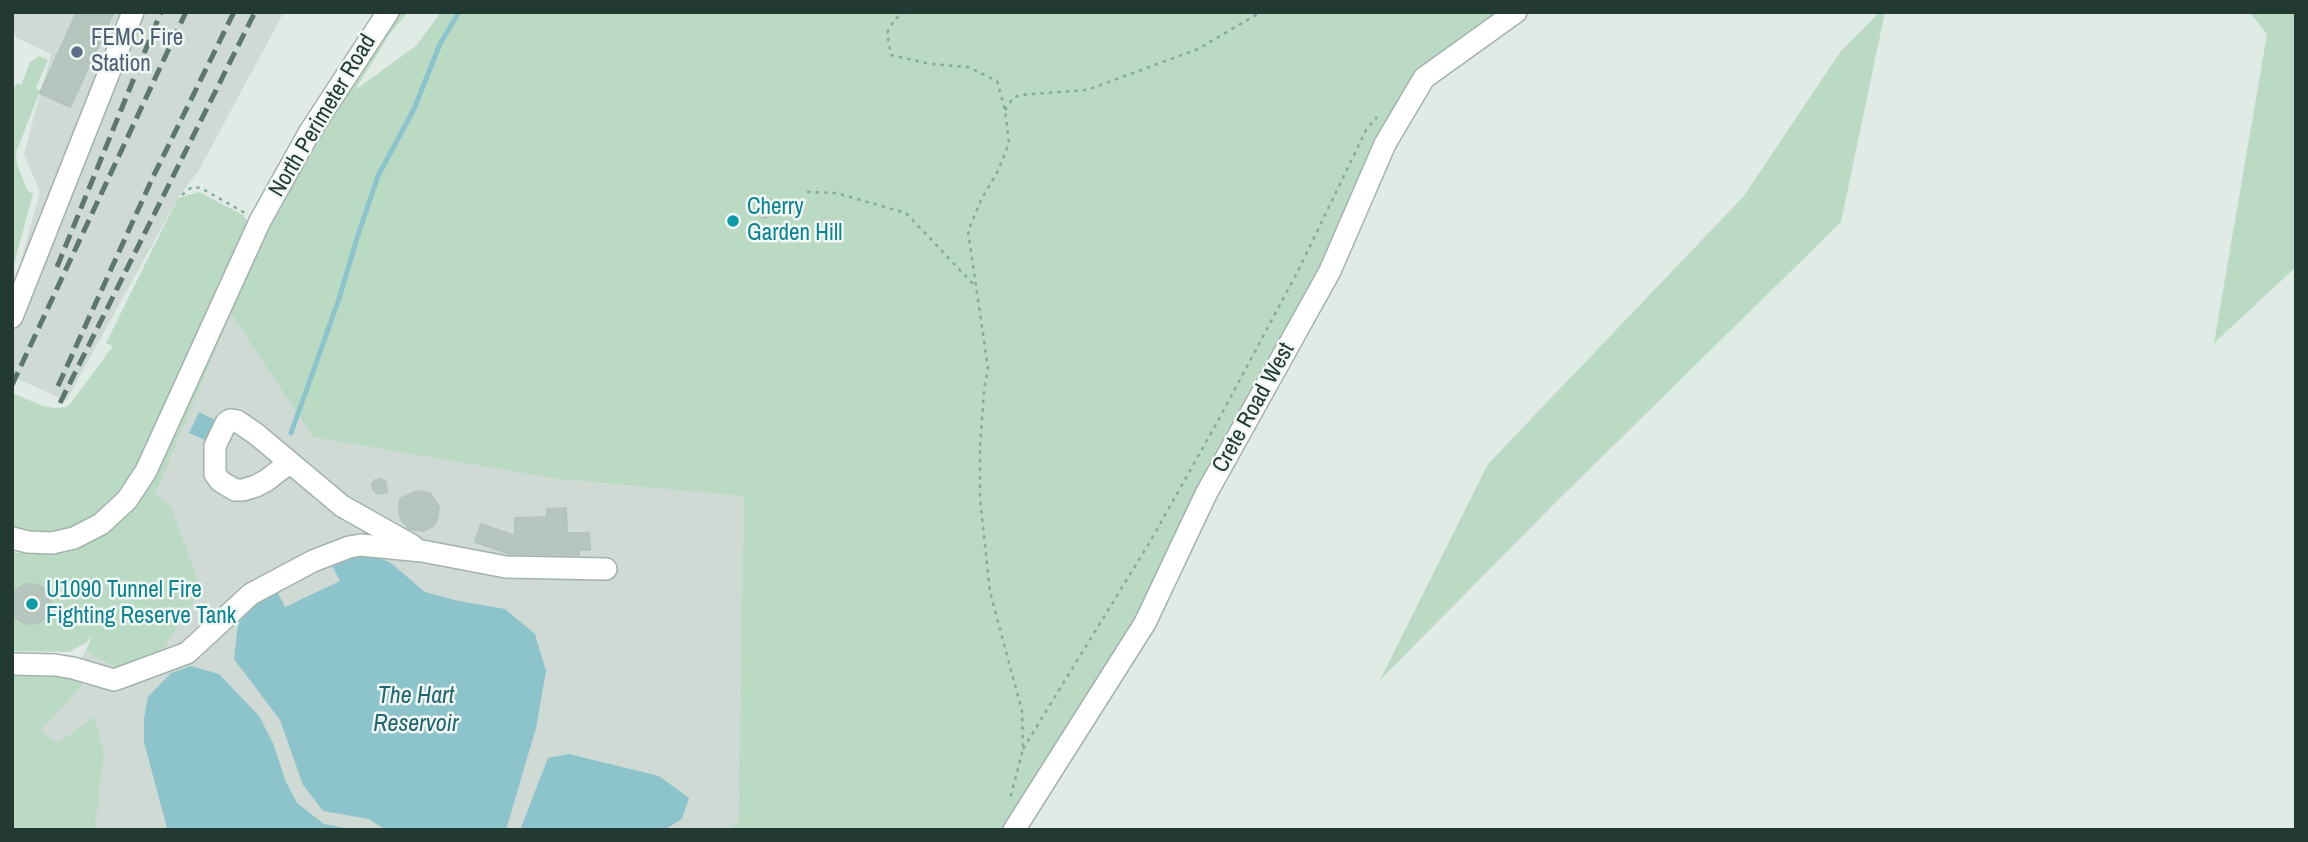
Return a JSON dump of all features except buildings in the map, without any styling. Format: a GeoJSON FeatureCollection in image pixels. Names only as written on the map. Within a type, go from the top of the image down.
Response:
{"type":"FeatureCollection","features":[{"type":"Feature","properties":{"kind":"street"},"geometry":{"type":"LineString","coordinates":[[12,317],[133,12]]}},
{"type":"Feature","properties":{"kind":"street","name":"North Perimeter Road"},"geometry":{"type":"LineString","coordinates":[[12,538],[52,543],[74,538],[101,524],[127,500],[146,471],[164,435],[260,221],[309,134],[388,12]]}},
{"type":"Feature","properties":{"kind":"street","name":"Crete Road West"},"geometry":{"type":"LineString","coordinates":[[1014,830],[1145,623],[1206,494],[1330,271],[1385,144],[1424,78],[1516,12]]}},
{"type":"Feature","properties":{"kind":"street"},"geometry":{"type":"LineString","coordinates":[[291,465],[342,506],[422,551]]}},
{"type":"Feature","properties":{"kind":"street"},"geometry":{"type":"LineString","coordinates":[[12,664],[45,664],[74,668],[114,680],[187,653],[251,594],[313,561],[361,545],[422,551],[506,567],[606,569]]}},
{"type":"Feature","properties":{"kind":"path"},"geometry":{"type":"LineString","coordinates":[[905,12],[895,19],[887,33],[891,55],[930,64],[968,67],[997,81],[1005,110],[1009,143],[968,231],[988,368],[981,433],[980,499],[990,592],[1021,710],[1023,748]]}},
{"type":"Feature","properties":{"kind":"path"},"geometry":{"type":"LineString","coordinates":[[1005,110],[1013,98],[1020,95],[1087,90],[1198,49],[1261,12]]}},
{"type":"Feature","properties":{"kind":"path"},"geometry":{"type":"LineString","coordinates":[[1007,809],[1023,748],[1164,516],[1298,269],[1366,130],[1383,111]]}},
{"type":"Feature","properties":{"kind":"path"},"geometry":{"type":"LineString","coordinates":[[182,195],[192,187],[201,188],[260,221]]}},
{"type":"Feature","properties":{"kind":"path"},"geometry":{"type":"LineString","coordinates":[[807,192],[836,193],[906,213],[975,286]]}},
{"type":"Feature","properties":{"kind":"shaded area"},"geometry":{"type":"Polygon","coordinates":[[[12,12],[284,12],[199,170],[178,198],[66,401],[12,376],[12,293],[40,192],[24,154],[51,54],[17,38],[12,28],[12,12]]]}},
{"type":"Feature","properties":{"kind":"shaded area"},"geometry":{"type":"Polygon","coordinates":[[[231,312],[567,480],[744,495],[738,821],[730,830],[107,830],[95,826],[20,725],[86,651],[231,312]]]}},
{"type":"Feature","properties":{"kind":"green space"},"geometry":{"type":"Polygon","coordinates":[[[398,12],[408,12],[391,32],[355,90],[416,46],[441,12],[1508,12],[1428,64],[1323,270],[1294,315],[1217,452],[1128,636],[1003,830],[730,830],[738,821],[744,496],[559,479],[313,437],[231,313],[155,494],[171,507],[201,590],[164,648],[118,669],[86,651],[92,635],[87,642],[69,652],[12,651],[12,552],[29,554],[79,548],[113,529],[137,503],[283,196],[345,91],[398,12]]]}},
{"type":"Feature","properties":{"kind":"green space"},"geometry":{"type":"Polygon","coordinates":[[[1880,12],[1885,12],[1841,222],[1558,500],[1380,680],[1488,464],[1743,197],[1841,51],[1880,12]]]}},
{"type":"Feature","properties":{"kind":"green space"},"geometry":{"type":"Polygon","coordinates":[[[2249,12],[2296,12],[2296,267],[2214,343],[2267,34],[2249,12]]]}},
{"type":"Feature","properties":{"kind":"green space"},"geometry":{"type":"Polygon","coordinates":[[[39,56],[48,60],[36,88],[40,91],[16,152],[17,164],[27,190],[33,194],[12,271],[12,92],[17,83],[21,85],[30,62],[39,56]]]}},
{"type":"Feature","properties":{"kind":"green space"},"geometry":{"type":"Polygon","coordinates":[[[199,192],[243,215],[250,225],[143,456],[121,494],[100,513],[78,526],[48,533],[12,529],[12,393],[54,408],[66,407],[71,403],[113,346],[106,343],[178,198],[199,192]]]}},
{"type":"Feature","properties":{"kind":"green space"},"geometry":{"type":"Polygon","coordinates":[[[76,672],[82,686],[40,731],[58,743],[94,717],[104,753],[95,826],[107,830],[12,830],[12,676],[76,672]]]}},
{"type":"Feature","properties":{"kind":"water"},"geometry":{"type":"Polygon","coordinates":[[[199,412],[215,420],[205,440],[189,433],[199,412]]]}},
{"type":"Feature","properties":{"kind":"water","name":"The Hart Reservoir"},"geometry":{"type":"Polygon","coordinates":[[[364,551],[391,563],[425,592],[505,609],[535,634],[546,671],[536,728],[506,830],[386,830],[369,819],[323,811],[303,785],[280,720],[234,659],[238,623],[274,585],[285,607],[340,581],[330,562],[364,551]]]}},
{"type":"Feature","properties":{"kind":"water"},"geometry":{"type":"Polygon","coordinates":[[[191,666],[219,674],[259,716],[297,803],[324,824],[355,830],[167,828],[144,742],[144,718],[148,697],[171,673],[191,666]]]}},
{"type":"Feature","properties":{"kind":"water"},"geometry":{"type":"Polygon","coordinates":[[[569,754],[659,776],[689,798],[682,819],[664,830],[520,830],[548,758],[569,754]]]}},
{"type":"Feature","properties":{"kind":"waterway"},"geometry":{"type":"LineString","coordinates":[[291,433],[339,299],[378,176],[414,109],[440,44],[459,12]]}},
{"type":"Feature","properties":{"kind":"railway"},"geometry":{"type":"LineString","coordinates":[[57,267],[161,12]]}},
{"type":"Feature","properties":{"kind":"railway"},"geometry":{"type":"LineString","coordinates":[[12,385],[186,12]]}},
{"type":"Feature","properties":{"kind":"railway"},"geometry":{"type":"LineString","coordinates":[[58,386],[153,177],[234,12]]}},
{"type":"Feature","properties":{"kind":"railway"},"geometry":{"type":"LineString","coordinates":[[60,403],[255,12]]}},
{"type":"Feature","properties":{"kind":"place","name":"FEMC Fire Station"},"geometry":{"type":"Point","coordinates":[77,52]}},
{"type":"Feature","properties":{"kind":"place","name":"Cherry Garden Hill"},"geometry":{"type":"Point","coordinates":[733,221]}},
{"type":"Feature","properties":{"kind":"place","name":"U1090 Tunnel Fire Fighting Reserve Tank"},"geometry":{"type":"Point","coordinates":[32,604]}}]}
